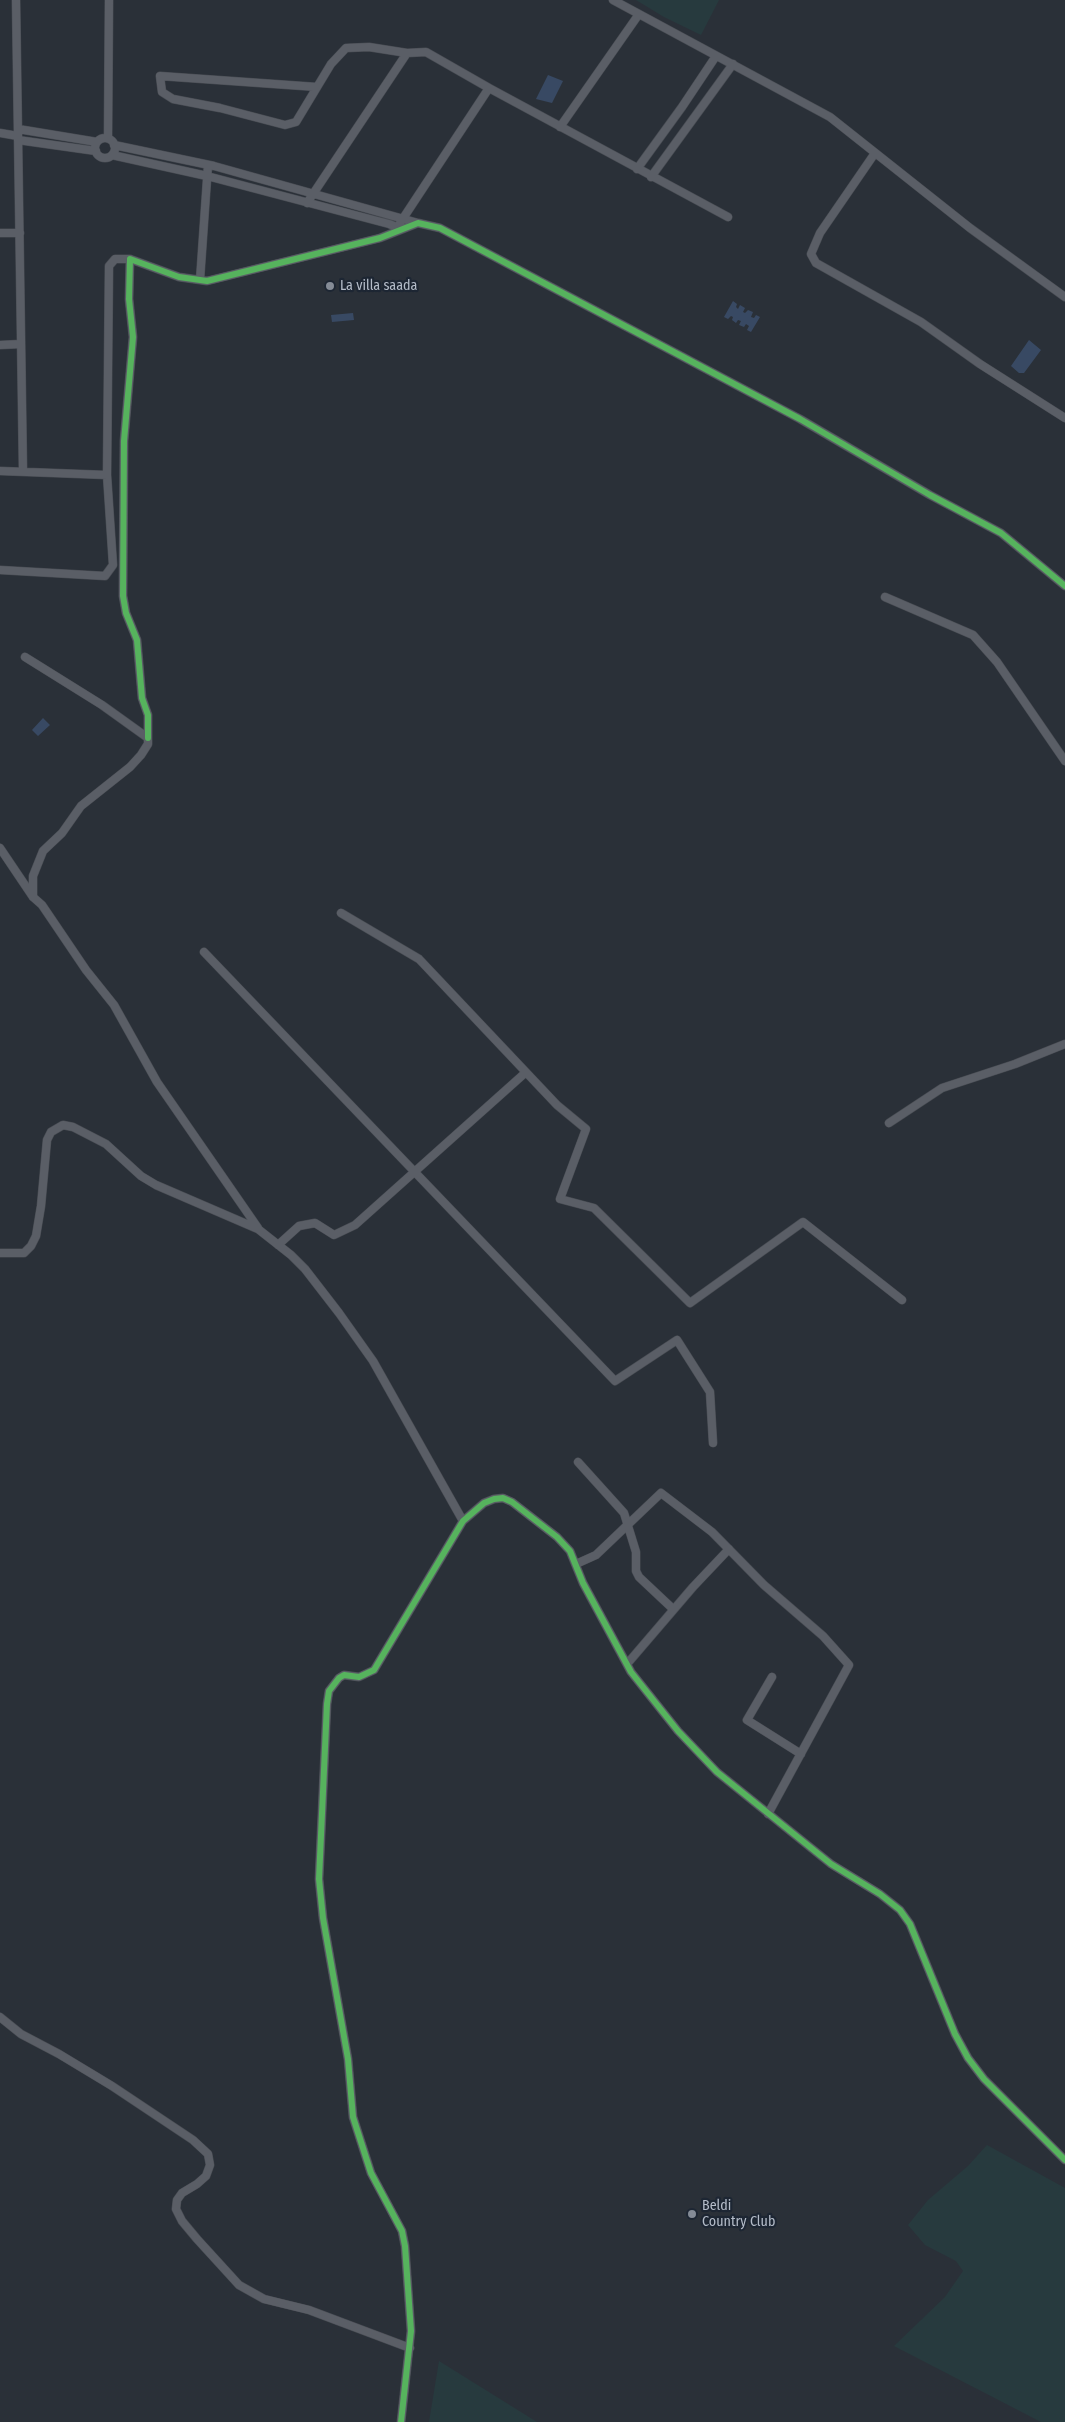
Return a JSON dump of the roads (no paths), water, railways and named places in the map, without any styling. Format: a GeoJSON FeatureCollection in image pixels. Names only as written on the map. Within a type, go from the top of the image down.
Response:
{"type":"FeatureCollection","features":[{"type":"Feature","properties":{"kind":"street"},"geometry":{"type":"LineString","coordinates":[[16,0],[23,471]]}},
{"type":"Feature","properties":{"kind":"street"},"geometry":{"type":"LineString","coordinates":[[109,0],[108,138],[114,145],[208,164],[314,193],[401,225]]}},
{"type":"Feature","properties":{"kind":"street"},"geometry":{"type":"LineString","coordinates":[[613,0],[830,117],[970,228],[1065,297]]}},
{"type":"Feature","properties":{"kind":"street"},"geometry":{"type":"LineString","coordinates":[[560,127],[639,14]]}},
{"type":"Feature","properties":{"kind":"street"},"geometry":{"type":"LineString","coordinates":[[317,86],[160,76],[162,92],[173,99],[220,108],[284,125],[296,122],[331,64],[346,48],[369,47],[407,53],[426,52],[488,88],[728,217]]}},
{"type":"Feature","properties":{"kind":"street"},"geometry":{"type":"LineString","coordinates":[[307,203],[407,53]]}},
{"type":"Feature","properties":{"kind":"street"},"geometry":{"type":"LineString","coordinates":[[637,169],[716,56]]}},
{"type":"Feature","properties":{"kind":"street"},"geometry":{"type":"LineString","coordinates":[[651,177],[733,64]]}},
{"type":"Feature","properties":{"kind":"street"},"geometry":{"type":"LineString","coordinates":[[0,570],[105,576],[113,565],[108,474],[109,266],[115,258],[130,260],[179,277],[200,280],[214,279],[380,238],[401,225],[488,88]]}},
{"type":"Feature","properties":{"kind":"street"},"geometry":{"type":"LineString","coordinates":[[668,127],[684,134]]}},
{"type":"Feature","properties":{"kind":"street"},"geometry":{"type":"LineString","coordinates":[[0,133],[97,142],[108,138]]}},
{"type":"Feature","properties":{"kind":"street"},"geometry":{"type":"LineString","coordinates":[[18,135],[96,151],[103,158],[112,154],[208,176],[307,203],[401,225],[418,223],[440,228],[800,419],[930,495],[1001,533],[1065,586]]}},
{"type":"Feature","properties":{"kind":"street"},"geometry":{"type":"LineString","coordinates":[[96,151],[97,142]]}},
{"type":"Feature","properties":{"kind":"street"},"geometry":{"type":"LineString","coordinates":[[112,154],[114,145]]}},
{"type":"Feature","properties":{"kind":"street"},"geometry":{"type":"LineString","coordinates":[[875,153],[820,233],[810,254],[816,263],[921,322],[980,364],[1065,418]]}},
{"type":"Feature","properties":{"kind":"street"},"geometry":{"type":"LineString","coordinates":[[200,280],[208,164]]}},
{"type":"Feature","properties":{"kind":"street"},"geometry":{"type":"LineString","coordinates":[[0,233],[20,233]]}},
{"type":"Feature","properties":{"kind":"street"},"geometry":{"type":"LineString","coordinates":[[33,897],[33,876],[43,851],[62,833],[81,806],[141,755],[148,744],[148,715],[142,698],[137,640],[126,613],[123,596],[124,441],[133,337],[129,299],[130,260]]}},
{"type":"Feature","properties":{"kind":"street"},"geometry":{"type":"LineString","coordinates":[[0,344],[20,344]]}},
{"type":"Feature","properties":{"kind":"street"},"geometry":{"type":"LineString","coordinates":[[0,471],[108,474]]}},
{"type":"Feature","properties":{"kind":"street"},"geometry":{"type":"LineString","coordinates":[[885,597],[973,635],[996,662],[1065,760]]}},
{"type":"Feature","properties":{"kind":"street"},"geometry":{"type":"LineString","coordinates":[[25,657],[61,678],[148,738]]}},
{"type":"Feature","properties":{"kind":"street"},"geometry":{"type":"LineString","coordinates":[[0,848],[86,970],[114,1005],[156,1082],[258,1229]]}},
{"type":"Feature","properties":{"kind":"street"},"geometry":{"type":"LineString","coordinates":[[341,913],[419,960],[525,1073],[557,1105],[586,1129],[560,1199],[594,1208],[690,1303],[803,1222],[902,1300]]}},
{"type":"Feature","properties":{"kind":"street"},"geometry":{"type":"LineString","coordinates":[[204,952],[615,1381],[677,1340],[710,1392],[713,1443]]}},
{"type":"Feature","properties":{"kind":"street"},"geometry":{"type":"LineString","coordinates":[[889,1123],[942,1088],[1015,1064],[1065,1044]]}},
{"type":"Feature","properties":{"kind":"street"},"geometry":{"type":"LineString","coordinates":[[278,1245],[299,1226],[315,1223],[334,1235],[355,1225],[525,1073]]}},
{"type":"Feature","properties":{"kind":"street"},"geometry":{"type":"LineString","coordinates":[[0,1253],[24,1253],[31,1246],[36,1236],[42,1206],[47,1140],[51,1132],[63,1125],[73,1127],[106,1144],[141,1176],[156,1185],[258,1229],[292,1255],[315,1281],[373,1361],[463,1521]]}},
{"type":"Feature","properties":{"kind":"street"},"geometry":{"type":"LineString","coordinates":[[578,1462],[624,1513],[636,1552],[636,1571],[639,1577],[673,1609]]}},
{"type":"Feature","properties":{"kind":"street"},"geometry":{"type":"LineString","coordinates":[[576,1564],[596,1555],[661,1493],[712,1532],[770,1591],[823,1636],[849,1665],[768,1814]]}},
{"type":"Feature","properties":{"kind":"street"},"geometry":{"type":"LineString","coordinates":[[401,2422],[412,2331],[405,2246],[402,2231],[371,2172],[355,2126],[350,2100],[348,2059],[323,1918],[319,1878],[329,1691],[333,1684],[344,1675],[359,1676],[374,1670],[463,1521],[484,1503],[494,1499],[503,1498],[512,1502],[557,1537],[570,1551],[583,1583],[627,1664],[650,1697],[678,1731],[717,1772],[831,1864],[880,1894],[900,1910],[910,1924],[955,2034],[968,2058],[984,2079],[1065,2160]]}},
{"type":"Feature","properties":{"kind":"street"},"geometry":{"type":"LineString","coordinates":[[627,1664],[673,1609],[729,1549]]}},
{"type":"Feature","properties":{"kind":"street"},"geometry":{"type":"LineString","coordinates":[[772,1677],[747,1720],[800,1754]]}},
{"type":"Feature","properties":{"kind":"street"},"geometry":{"type":"LineString","coordinates":[[0,2017],[21,2034],[60,2054],[112,2086],[193,2140],[208,2154],[210,2165],[206,2176],[197,2184],[182,2192],[177,2200],[176,2209],[182,2221],[239,2285],[264,2299],[309,2310],[410,2348]]}},
{"type":"Feature","properties":{"kind":"water"},"geometry":{"type":"Polygon","coordinates":[[[548,75],[563,81],[552,103],[536,99],[548,75]]]}},
{"type":"Feature","properties":{"kind":"water"},"geometry":{"type":"Polygon","coordinates":[[[733,301],[737,304],[736,307],[738,309],[740,305],[745,308],[743,312],[745,313],[748,310],[753,312],[751,317],[754,318],[756,315],[760,317],[751,332],[747,330],[749,326],[746,324],[744,327],[739,325],[741,321],[738,320],[736,323],[732,320],[733,317],[731,316],[728,319],[724,317],[733,301]]]}},
{"type":"Feature","properties":{"kind":"water"},"geometry":{"type":"Polygon","coordinates":[[[353,313],[354,320],[332,322],[331,315],[353,313]]]}},
{"type":"Feature","properties":{"kind":"water"},"geometry":{"type":"Polygon","coordinates":[[[1029,340],[1041,350],[1024,373],[1019,373],[1011,366],[1029,340]]]}},
{"type":"Feature","properties":{"kind":"water"},"geometry":{"type":"Polygon","coordinates":[[[43,718],[50,725],[38,736],[32,730],[43,718]]]}},
{"type":"Feature","properties":{"kind":"place","name":"La villa saada"},"geometry":{"type":"Point","coordinates":[330,286]}},
{"type":"Feature","properties":{"kind":"place","name":"Beldi Country Club"},"geometry":{"type":"Point","coordinates":[692,2214]}}]}
